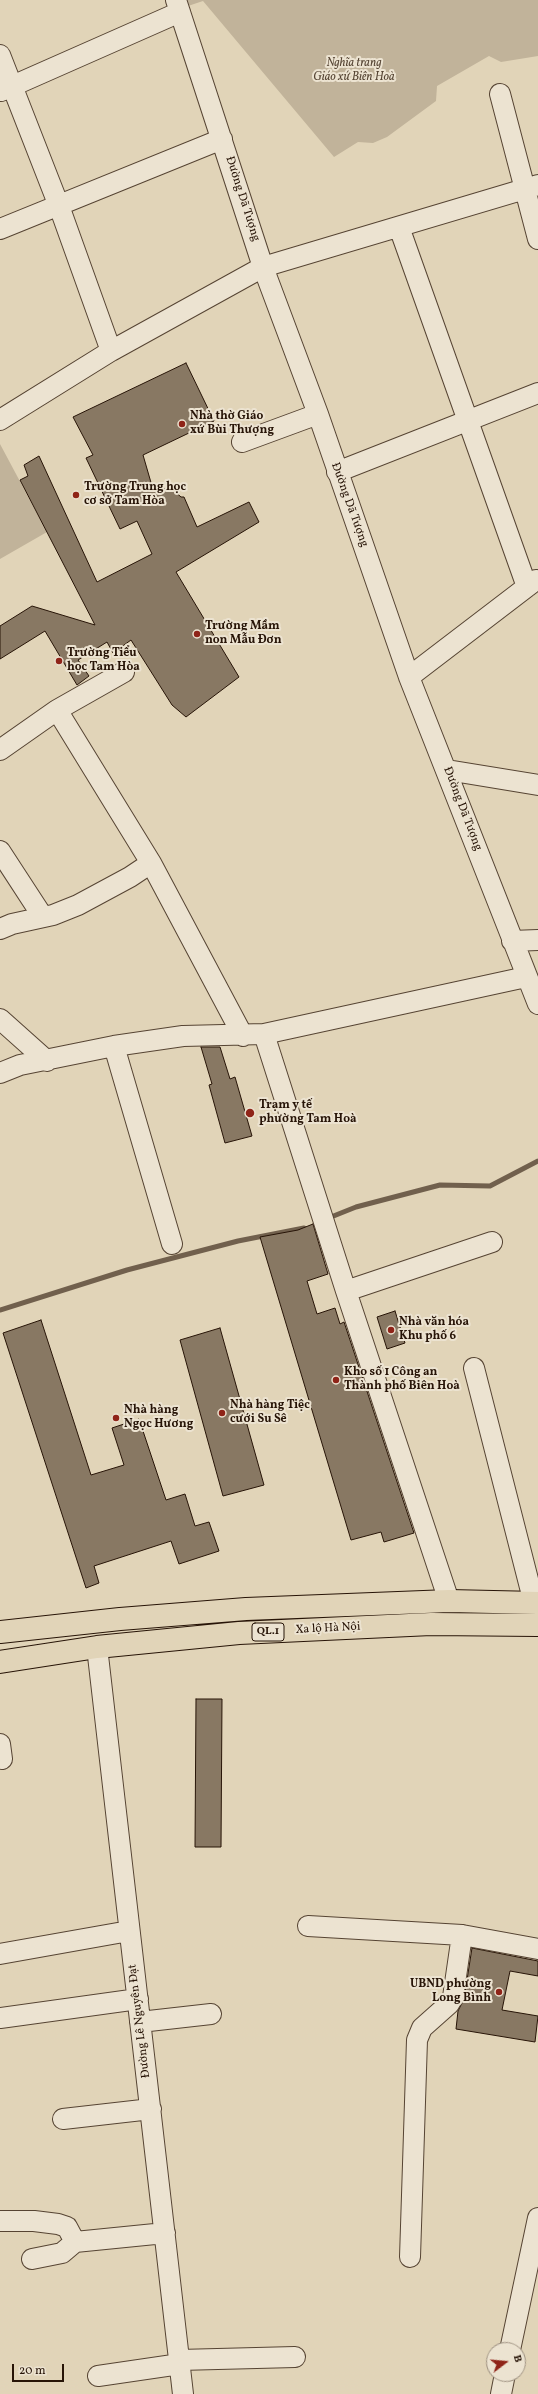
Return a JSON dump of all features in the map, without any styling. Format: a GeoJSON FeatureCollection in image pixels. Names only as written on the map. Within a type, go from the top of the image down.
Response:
{"type":"FeatureCollection","features":[{"type":"Feature","properties":{"kind":"highway"},"geometry":{"type":"LineString","coordinates":[[0,1632],[104,1621],[246,1609],[449,1601],[536,1603]]}},
{"type":"Feature","properties":{"kind":"highway","name":"Xa lộ Hà Nội"},"geometry":{"type":"LineString","coordinates":[[0,1662],[97,1647],[239,1633],[431,1624],[538,1625]]}},
{"type":"Feature","properties":{"kind":"street"},"geometry":{"type":"LineString","coordinates":[[6,89],[178,6]]}},
{"type":"Feature","properties":{"kind":"street","name":"Đường Dã Tượng"},"geometry":{"type":"LineString","coordinates":[[178,6],[263,267],[318,414],[409,676],[447,770],[526,977],[538,1004]]}},
{"type":"Feature","properties":{"kind":"street"},"geometry":{"type":"LineString","coordinates":[[0,55],[6,89],[59,206],[111,351]]}},
{"type":"Feature","properties":{"kind":"street"},"geometry":{"type":"LineString","coordinates":[[500,94],[531,187],[538,239]]}},
{"type":"Feature","properties":{"kind":"street"},"geometry":{"type":"LineString","coordinates":[[0,229],[222,139]]}},
{"type":"Feature","properties":{"kind":"street"},"geometry":{"type":"LineString","coordinates":[[0,420],[111,351],[263,267],[531,187]]}},
{"type":"Feature","properties":{"kind":"street"},"geometry":{"type":"LineString","coordinates":[[398,227],[466,422],[532,583],[409,676]]}},
{"type":"Feature","properties":{"kind":"street"},"geometry":{"type":"LineString","coordinates":[[337,472],[538,393]]}},
{"type":"Feature","properties":{"kind":"street"},"geometry":{"type":"LineString","coordinates":[[242,442],[318,414]]}},
{"type":"Feature","properties":{"kind":"street"},"geometry":{"type":"LineString","coordinates":[[0,750],[57,710],[124,672]]}},
{"type":"Feature","properties":{"kind":"street"},"geometry":{"type":"LineString","coordinates":[[57,710],[152,863],[243,1036]]}},
{"type":"Feature","properties":{"kind":"street"},"geometry":{"type":"LineString","coordinates":[[447,770],[538,785]]}},
{"type":"Feature","properties":{"kind":"street"},"geometry":{"type":"LineString","coordinates":[[0,852],[43,917]]}},
{"type":"Feature","properties":{"kind":"street"},"geometry":{"type":"LineString","coordinates":[[0,929],[43,917],[92,898],[152,863]]}},
{"type":"Feature","properties":{"kind":"street"},"geometry":{"type":"LineString","coordinates":[[512,941],[538,940]]}},
{"type":"Feature","properties":{"kind":"street"},"geometry":{"type":"LineString","coordinates":[[0,1073],[20,1065],[47,1061],[114,1046],[183,1036],[243,1036],[264,1034],[526,977]]}},
{"type":"Feature","properties":{"kind":"street"},"geometry":{"type":"LineString","coordinates":[[0,1019],[47,1061]]}},
{"type":"Feature","properties":{"kind":"street"},"geometry":{"type":"LineString","coordinates":[[264,1034],[346,1291],[449,1601]]}},
{"type":"Feature","properties":{"kind":"street"},"geometry":{"type":"LineString","coordinates":[[114,1046],[172,1244]]}},
{"type":"Feature","properties":{"kind":"street"},"geometry":{"type":"LineString","coordinates":[[346,1291],[492,1242]]}},
{"type":"Feature","properties":{"kind":"street"},"geometry":{"type":"LineString","coordinates":[[474,1368],[536,1603]]}},
{"type":"Feature","properties":{"kind":"street","name":"Đường Lê Nguyên Đạt"},"geometry":{"type":"LineString","coordinates":[[97,1647],[183,2394]]}},
{"type":"Feature","properties":{"kind":"street"},"geometry":{"type":"LineString","coordinates":[[308,1926],[462,1935],[538,1949]]}},
{"type":"Feature","properties":{"kind":"street"},"geometry":{"type":"LineString","coordinates":[[0,1954],[129,1931]]}},
{"type":"Feature","properties":{"kind":"street"},"geometry":{"type":"LineString","coordinates":[[410,2257],[417,2040],[422,2028],[449,2004],[453,1997],[462,1935]]}},
{"type":"Feature","properties":{"kind":"street"},"geometry":{"type":"LineString","coordinates":[[0,2018],[138,1999]]}},
{"type":"Feature","properties":{"kind":"street"},"geometry":{"type":"LineString","coordinates":[[140,2022],[211,2014]]}},
{"type":"Feature","properties":{"kind":"street"},"geometry":{"type":"LineString","coordinates":[[63,2119],[151,2109]]}},
{"type":"Feature","properties":{"kind":"street"},"geometry":{"type":"LineString","coordinates":[[512,2342],[538,2218]]}},
{"type":"Feature","properties":{"kind":"street"},"geometry":{"type":"LineString","coordinates":[[0,2221],[34,2221],[58,2224],[67,2227],[75,2242]]}},
{"type":"Feature","properties":{"kind":"street"},"geometry":{"type":"LineString","coordinates":[[32,2259],[62,2253],[75,2242],[165,2233]]}},
{"type":"Feature","properties":{"kind":"street"},"geometry":{"type":"LineString","coordinates":[[98,2376],[180,2362],[295,2357]]}},
{"type":"Feature","properties":{"kind":"street"},"geometry":{"type":"LineString","coordinates":[[501,2394],[503,2382]]}},
{"type":"Feature","properties":{"kind":"green space","name":"Nghĩa trang Giáo xứ Biên Hoà"},"geometry":{"type":"Polygon","coordinates":[[[183,0],[538,0],[538,56],[501,62],[489,56],[437,86],[436,101],[387,137],[373,143],[358,142],[334,157],[203,1],[185,7],[183,0]]]}},
{"type":"Feature","properties":{"kind":"green space"},"geometry":{"type":"Polygon","coordinates":[[[0,444],[47,532],[0,559],[0,444]]]}},
{"type":"Feature","properties":{"kind":"building"},"geometry":{"type":"Polygon","coordinates":[[[186,363],[214,421],[143,455],[152,486],[158,485],[159,489],[171,488],[181,497],[184,497],[197,527],[249,502],[259,522],[176,572],[239,677],[186,717],[172,705],[131,640],[113,653],[107,642],[78,660],[89,676],[77,685],[45,631],[0,659],[0,626],[32,606],[95,625],[20,480],[28,476],[24,465],[39,456],[97,582],[152,554],[137,521],[120,529],[86,458],[93,455],[73,417],[186,363]]]}},
{"type":"Feature","properties":{"kind":"building"},"geometry":{"type":"Polygon","coordinates":[[[201,1047],[220,1047],[230,1079],[235,1077],[252,1136],[225,1143],[209,1085],[212,1084],[201,1047]]]}},
{"type":"Feature","properties":{"kind":"building","name":"Kho số 1 Công an Thành phố Biên Hoà"},"geometry":{"type":"Polygon","coordinates":[[[313,1224],[328,1274],[307,1281],[317,1314],[335,1308],[340,1324],[344,1322],[414,1533],[384,1542],[381,1532],[351,1540],[260,1237],[298,1230],[313,1224]]]}},
{"type":"Feature","properties":{"kind":"building","name":"Nhà văn hóa Khu phố 6"},"geometry":{"type":"Polygon","coordinates":[[[395,1311],[405,1343],[387,1349],[377,1317],[395,1311]]]}},
{"type":"Feature","properties":{"kind":"building"},"geometry":{"type":"Polygon","coordinates":[[[41,1320],[91,1475],[124,1465],[112,1428],[139,1419],[166,1500],[185,1494],[195,1526],[209,1522],[219,1551],[179,1564],[171,1541],[94,1566],[99,1583],[86,1588],[3,1333],[41,1320]]]}},
{"type":"Feature","properties":{"kind":"building"},"geometry":{"type":"Polygon","coordinates":[[[220,1328],[264,1485],[223,1496],[180,1340],[220,1328]]]}},
{"type":"Feature","properties":{"kind":"building"},"geometry":{"type":"Polygon","coordinates":[[[196,1699],[222,1699],[221,1847],[195,1847],[196,1699]]]}},
{"type":"Feature","properties":{"kind":"building","name":"UBND phường Long Bình"},"geometry":{"type":"Polygon","coordinates":[[[472,1948],[538,1961],[538,1976],[510,1971],[502,2010],[538,2016],[535,2042],[456,2029],[458,2011],[464,1999],[472,1948]]]}},
{"type":"Feature","properties":{"kind":"waterway"},"geometry":{"type":"LineString","coordinates":[[326,1219],[356,1207],[440,1185],[490,1186],[538,1161]]}},
{"type":"Feature","properties":{"kind":"waterway"},"geometry":{"type":"LineString","coordinates":[[0,1310],[127,1270],[238,1241],[304,1228]]}},
{"type":"Feature","properties":{"kind":"place","name":"Nhà thờ Giáo xứ Bùi Thượng"},"geometry":{"type":"Point","coordinates":[182,424]}},
{"type":"Feature","properties":{"kind":"place","name":"Trường Trung học cơ sở Tam Hòa"},"geometry":{"type":"Point","coordinates":[76,495]}},
{"type":"Feature","properties":{"kind":"place","name":"Trường Mầm non Mẫu Đơn"},"geometry":{"type":"Point","coordinates":[197,634]}},
{"type":"Feature","properties":{"kind":"place","name":"Trường Tiểu học Tam Hòa"},"geometry":{"type":"Point","coordinates":[59,661]}},
{"type":"Feature","properties":{"kind":"place","name":"Trạm y tế phường Tam Hoà"},"geometry":{"type":"Point","coordinates":[250,1113]}},
{"type":"Feature","properties":{"kind":"place","name":"Nhà văn hóa Khu phố 6"},"geometry":{"type":"Point","coordinates":[391,1330]}},
{"type":"Feature","properties":{"kind":"place","name":"Kho số 1 Công an Thành phố Biên Hoà"},"geometry":{"type":"Point","coordinates":[336,1380]}},
{"type":"Feature","properties":{"kind":"place","name":"Nhà hàng Tiệc cưới Su Sê"},"geometry":{"type":"Point","coordinates":[222,1413]}},
{"type":"Feature","properties":{"kind":"place","name":"Nhà hàng Ngọc Hương"},"geometry":{"type":"Point","coordinates":[116,1418]}},
{"type":"Feature","properties":{"kind":"place","name":"UBND phường Long Bình"},"geometry":{"type":"Point","coordinates":[499,1992]}}]}
